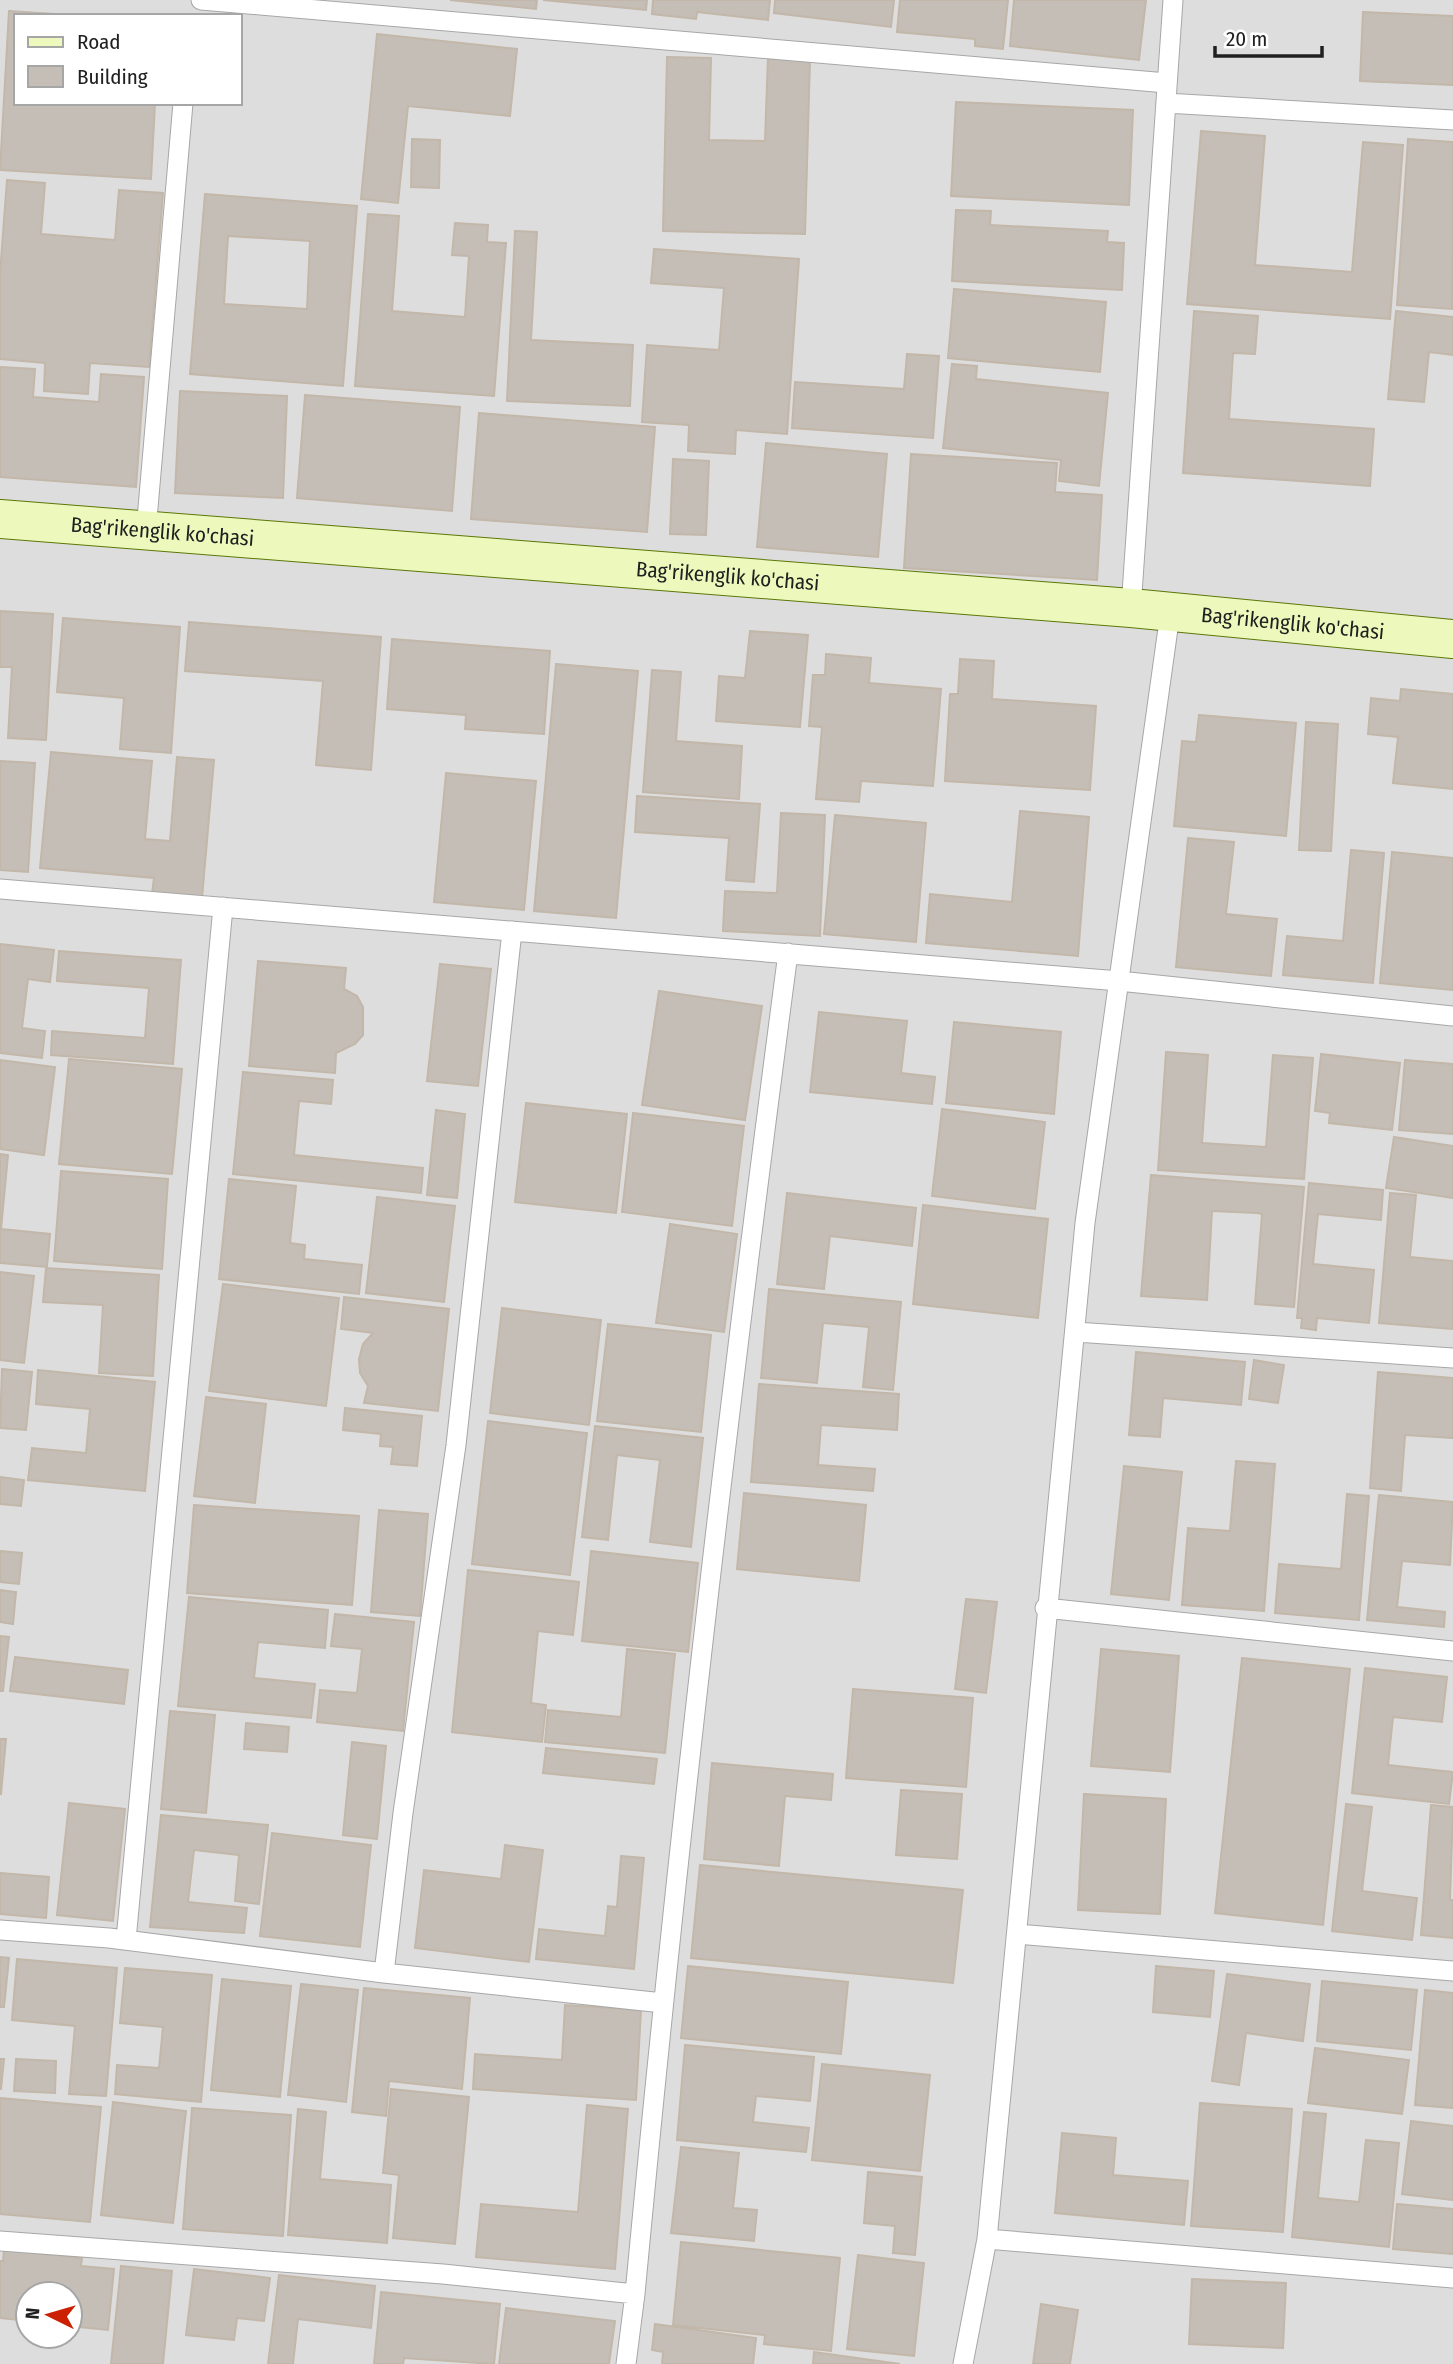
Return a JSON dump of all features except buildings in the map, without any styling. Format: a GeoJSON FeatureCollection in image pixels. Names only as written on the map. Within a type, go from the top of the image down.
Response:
{"type":"FeatureCollection","features":[{"type":"Feature","properties":{"kind":"main road","name":"Bag'rikenglik ko'chasi"},"geometry":{"type":"LineString","coordinates":[[0,519],[1131,608],[1170,614],[1453,639]]}},
{"type":"Feature","properties":{"kind":"lane"},"geometry":{"type":"LineString","coordinates":[[201,0],[1167,83]]}},
{"type":"Feature","properties":{"kind":"lane"},"geometry":{"type":"LineString","coordinates":[[1131,608],[1173,0]]}},
{"type":"Feature","properties":{"kind":"lane"},"geometry":{"type":"LineString","coordinates":[[1166,103],[1453,120]]}},
{"type":"Feature","properties":{"kind":"lane"},"geometry":{"type":"LineString","coordinates":[[146,531],[183,105]]}},
{"type":"Feature","properties":{"kind":"lane"},"geometry":{"type":"LineString","coordinates":[[963,2364],[987,2238],[1045,1608],[1076,1332],[1085,1223],[1170,614]]}},
{"type":"Feature","properties":{"kind":"lane"},"geometry":{"type":"LineString","coordinates":[[0,889],[1119,981],[1453,1016]]}},
{"type":"Feature","properties":{"kind":"lane"},"geometry":{"type":"LineString","coordinates":[[126,1940],[223,907]]}},
{"type":"Feature","properties":{"kind":"lane"},"geometry":{"type":"LineString","coordinates":[[384,1973],[403,1812],[456,1445],[512,931]]}},
{"type":"Feature","properties":{"kind":"lane"},"geometry":{"type":"LineString","coordinates":[[626,2364],[731,1383],[788,953]]}},
{"type":"Feature","properties":{"kind":"lane"},"geometry":{"type":"LineString","coordinates":[[1076,1332],[1453,1358]]}},
{"type":"Feature","properties":{"kind":"lane"},"geometry":{"type":"LineString","coordinates":[[1045,1608],[1453,1651]]}},
{"type":"Feature","properties":{"kind":"lane"},"geometry":{"type":"LineString","coordinates":[[0,1930],[126,1940],[384,1973],[663,2003]]}},
{"type":"Feature","properties":{"kind":"lane"},"geometry":{"type":"LineString","coordinates":[[1017,1934],[1453,1970]]}},
{"type":"Feature","properties":{"kind":"lane"},"geometry":{"type":"LineString","coordinates":[[987,2238],[1453,2278]]}},
{"type":"Feature","properties":{"kind":"lane"},"geometry":{"type":"LineString","coordinates":[[0,2241],[443,2274],[635,2294]]}},
{"type":"Feature","properties":{"kind":"shaded area"},"geometry":{"type":"Polygon","coordinates":[[[0,0],[1453,0],[1453,2364],[0,2364],[0,0]]]}}]}
